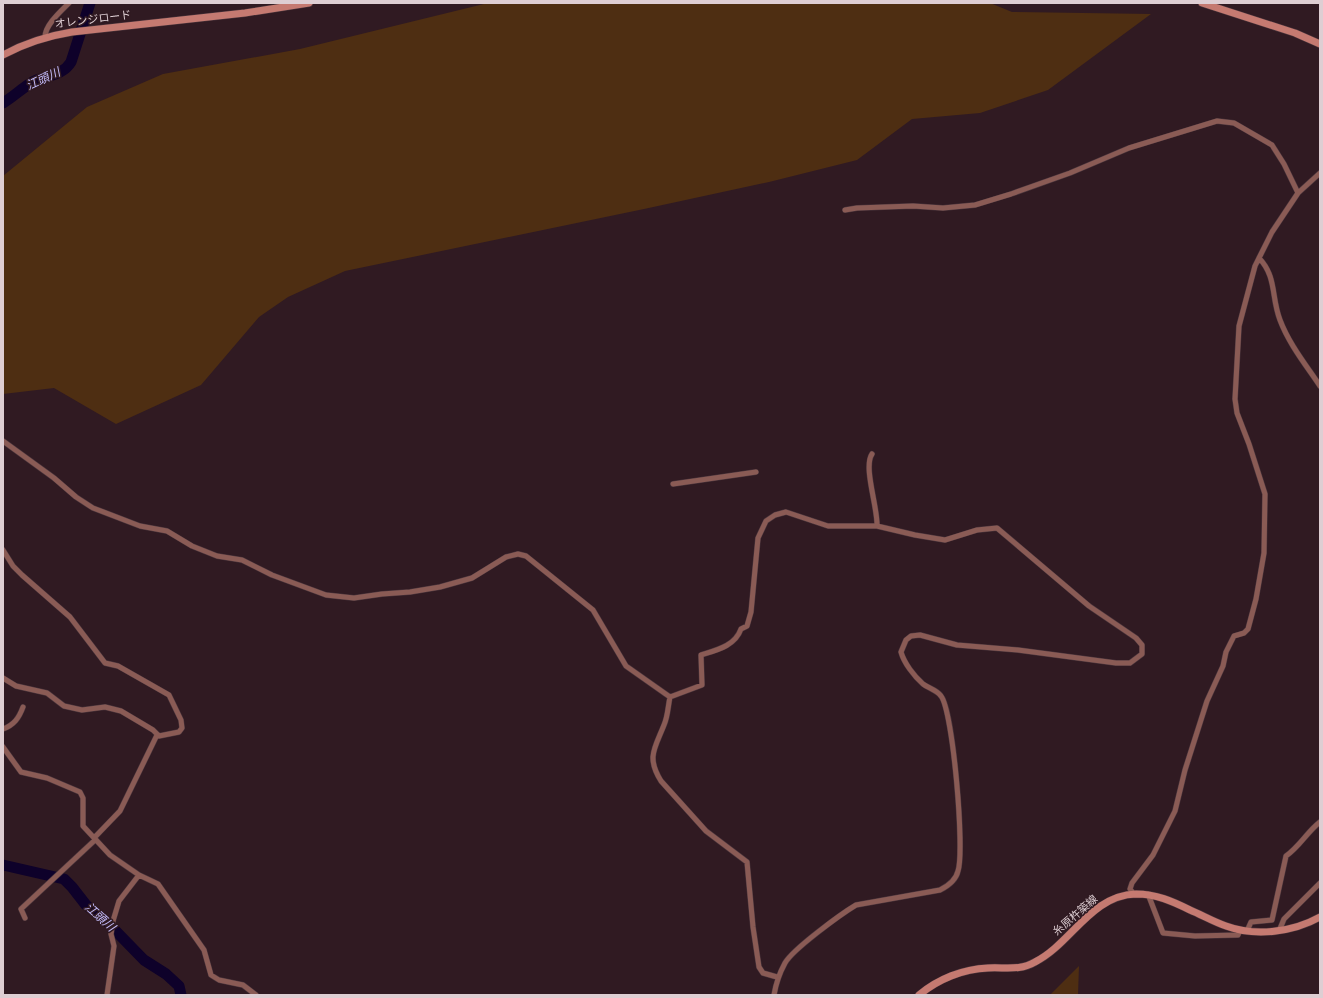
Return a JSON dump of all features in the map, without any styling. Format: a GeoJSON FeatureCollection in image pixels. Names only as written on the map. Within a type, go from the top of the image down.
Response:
{"type":"FeatureCollection","features":[{"type":"Feature","properties":{"kind":"street"},"geometry":{"type":"LineString","coordinates":[[46,37],[45,33],[48,27],[69,3]]}},
{"type":"Feature","properties":{"kind":"street","name":"オレンジロード"},"geometry":{"type":"LineString","coordinates":[[3,55],[22,45],[46,37],[72,32],[237,14],[309,3]]}},
{"type":"Feature","properties":{"kind":"street"},"geometry":{"type":"LineString","coordinates":[[1202,3],[1300,34],[1320,44]]}},
{"type":"Feature","properties":{"kind":"street"},"geometry":{"type":"LineString","coordinates":[[845,210],[857,208],[913,206],[943,208],[983,203],[1070,173],[1129,148],[1217,121],[1234,123],[1272,145],[1284,164],[1298,193]]}},
{"type":"Feature","properties":{"kind":"street"},"geometry":{"type":"LineString","coordinates":[[1134,894],[1130,889],[1132,882],[1153,855],[1175,811],[1182,790],[1185,770],[1207,701],[1223,666],[1230,642],[1234,636],[1244,633],[1248,629],[1262,571],[1264,553],[1265,494],[1249,444],[1237,413],[1235,399],[1239,326],[1258,258],[1272,232],[1298,193],[1320,173]]}},
{"type":"Feature","properties":{"kind":"street"},"geometry":{"type":"LineString","coordinates":[[1258,258],[1267,267],[1276,306],[1286,335],[1320,386]]}},
{"type":"Feature","properties":{"kind":"street"},"geometry":{"type":"LineString","coordinates":[[3,441],[54,478],[76,498],[93,508],[140,526],[167,531],[192,546],[216,556],[242,560],[272,575],[326,595],[354,598],[440,587],[472,578],[506,557],[518,554],[526,556],[593,610],[626,666],[670,697]]}},
{"type":"Feature","properties":{"kind":"street"},"geometry":{"type":"LineString","coordinates":[[872,454],[868,462],[878,515],[877,526]]}},
{"type":"Feature","properties":{"kind":"street"},"geometry":{"type":"LineString","coordinates":[[673,484],[756,472]]}},
{"type":"Feature","properties":{"kind":"street"},"geometry":{"type":"LineString","coordinates":[[670,697],[702,685],[701,655],[733,642],[741,629],[747,626],[751,612],[758,538],[766,521],[775,515],[786,512],[828,526],[877,526],[928,538],[945,540],[977,530],[997,528],[1089,606],[1136,638],[1142,645],[1142,654],[1130,663],[1116,663],[1018,650],[957,645],[920,635],[911,636],[906,640],[900,652],[903,660],[923,684],[941,695],[947,712],[957,788],[960,857],[958,872],[948,886],[940,890],[856,905],[844,912],[786,962],[778,977],[774,995]]}},
{"type":"Feature","properties":{"kind":"street"},"geometry":{"type":"LineString","coordinates":[[3,550],[13,566],[70,618],[105,663],[118,666],[169,695],[181,720],[182,728],[179,732],[168,735],[157,735]]}},
{"type":"Feature","properties":{"kind":"street"},"geometry":{"type":"LineString","coordinates":[[3,678],[16,686],[47,693],[64,706],[82,710],[105,707],[121,711],[153,730],[157,735]]}},
{"type":"Feature","properties":{"kind":"street"},"geometry":{"type":"LineString","coordinates":[[670,697],[665,723],[654,746],[654,766],[656,772],[661,781],[706,831],[747,862],[753,927],[759,967],[762,973],[778,977]]}},
{"type":"Feature","properties":{"kind":"street"},"geometry":{"type":"LineString","coordinates":[[3,729],[12,725],[18,719],[22,707]]}},
{"type":"Feature","properties":{"kind":"street"},"geometry":{"type":"LineString","coordinates":[[25,918],[21,909],[94,839],[120,810],[157,735]]}},
{"type":"Feature","properties":{"kind":"street"},"geometry":{"type":"LineString","coordinates":[[3,747],[21,772],[47,778],[80,792],[83,798],[83,826],[110,855],[139,875],[158,884],[168,896],[204,950],[211,975],[219,980],[242,985],[256,995]]}},
{"type":"Feature","properties":{"kind":"street"},"geometry":{"type":"LineString","coordinates":[[1148,894],[1163,933],[1195,936],[1238,935],[1244,931],[1250,922],[1272,920],[1286,856],[1298,848],[1312,828],[1320,822]]}},
{"type":"Feature","properties":{"kind":"street"},"geometry":{"type":"LineString","coordinates":[[107,995],[114,946],[111,934],[113,921],[119,901],[139,875]]}},
{"type":"Feature","properties":{"kind":"street"},"geometry":{"type":"LineString","coordinates":[[1279,931],[1284,919],[1320,882]]}},
{"type":"Feature","properties":{"kind":"street","name":"糸原杵築線"},"geometry":{"type":"LineString","coordinates":[[919,995],[957,973],[969,969],[1020,968],[1036,962],[1095,910],[1109,901],[1122,896],[1148,894],[1162,897],[1226,926],[1244,931],[1279,931],[1292,929],[1320,917]]}},
{"type":"Feature","properties":{"kind":"shaded area"},"geometry":{"type":"Polygon","coordinates":[[[488,3],[990,3],[1012,12],[1151,14],[1048,90],[980,113],[912,119],[857,160],[769,182],[345,271],[288,297],[259,317],[201,385],[116,424],[54,388],[3,394],[3,176],[87,107],[163,74],[300,49],[488,3]]]}},
{"type":"Feature","properties":{"kind":"shaded area"},"geometry":{"type":"Polygon","coordinates":[[[1079,966],[1078,995],[1050,995],[1079,966]]]}},
{"type":"Feature","properties":{"kind":"waterway","name":"江頭川"},"geometry":{"type":"LineString","coordinates":[[3,103],[36,80],[58,73],[67,67],[71,62],[90,3]]}},
{"type":"Feature","properties":{"kind":"waterway","name":"江頭川"},"geometry":{"type":"LineString","coordinates":[[3,865],[64,879],[86,905],[106,921],[144,960],[166,974],[179,986],[181,995]]}}]}
